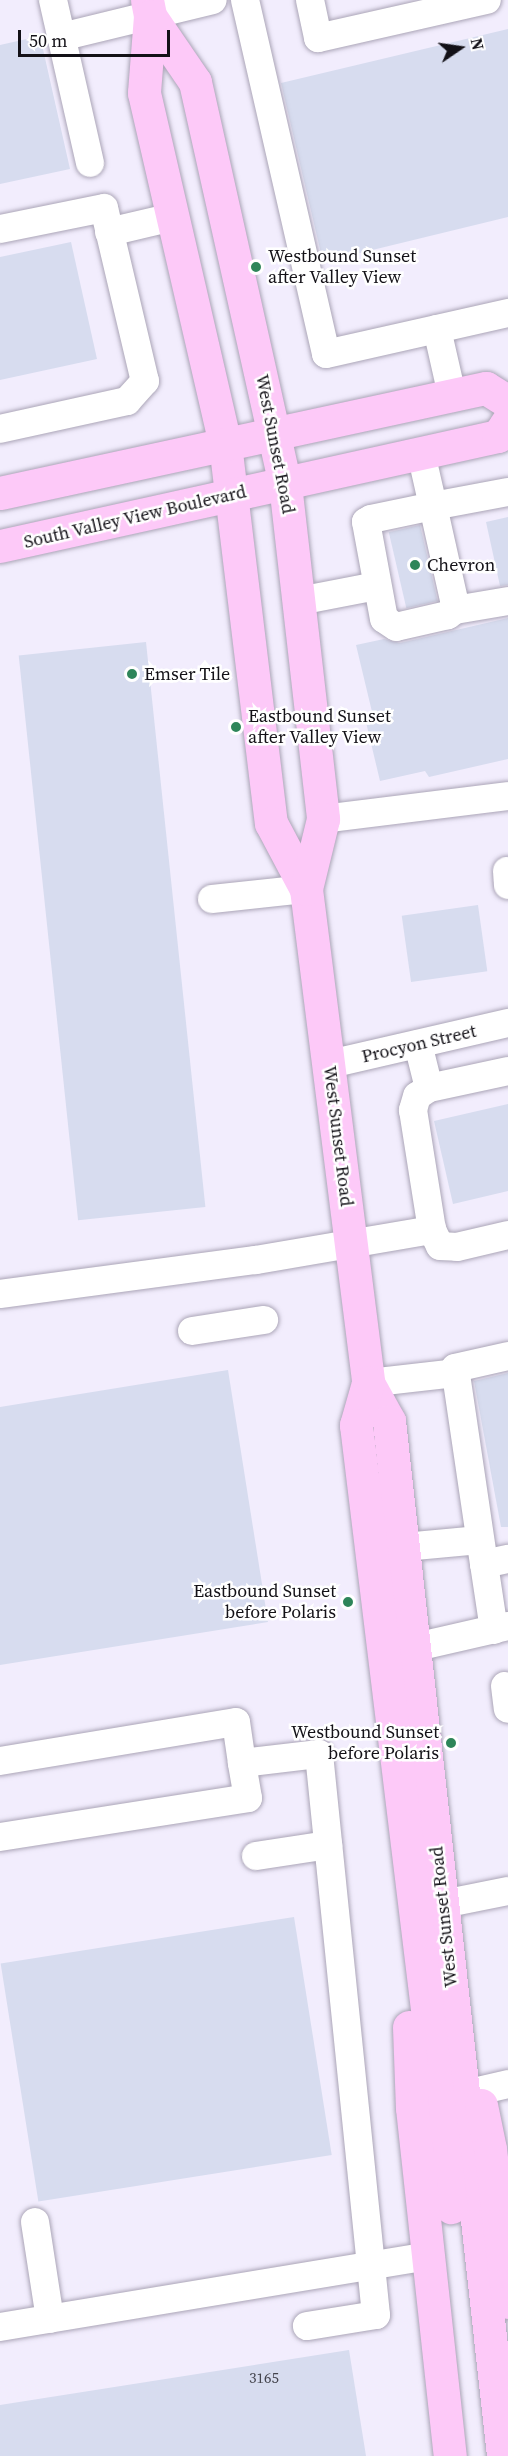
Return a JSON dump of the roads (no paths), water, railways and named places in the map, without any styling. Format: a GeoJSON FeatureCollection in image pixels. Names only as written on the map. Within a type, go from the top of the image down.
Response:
{"type":"FeatureCollection","features":[{"type":"Feature","properties":{"kind":"main road","name":"West Sunset Road"},"geometry":{"type":"LineString","coordinates":[[149,8],[144,93],[225,444],[271,823],[306,889],[330,1064],[368,1383],[389,1421],[416,1647],[503,2456]]}},
{"type":"Feature","properties":{"kind":"main road","name":"West Sunset Road"},"geometry":{"type":"LineString","coordinates":[[149,8],[195,82],[285,484],[323,819],[306,889]]}},
{"type":"Feature","properties":{"kind":"main road"},"geometry":{"type":"LineString","coordinates":[[0,493],[486,388],[508,402]]}},
{"type":"Feature","properties":{"kind":"main road","name":"South Valley View Boulevard"},"geometry":{"type":"LineString","coordinates":[[0,546],[498,436],[508,421]]}},
{"type":"Feature","properties":{"kind":"main road","name":"West Sunset Road"},"geometry":{"type":"LineString","coordinates":[[368,1383],[356,1425],[480,2456]]}},
{"type":"Feature","properties":{"kind":"main road"},"geometry":{"type":"LineString","coordinates":[[401,1800],[412,2108],[450,2456]]}},
{"type":"Feature","properties":{"kind":"main road"},"geometry":{"type":"LineString","coordinates":[[447,1942],[493,2087],[490,2149],[507,2281]]}},
{"type":"Feature","properties":{"kind":"street"},"geometry":{"type":"LineString","coordinates":[[53,0],[90,163]]}},
{"type":"Feature","properties":{"kind":"street"},"geometry":{"type":"LineString","coordinates":[[62,37],[149,8],[213,0]]}},
{"type":"Feature","properties":{"kind":"street"},"geometry":{"type":"LineString","coordinates":[[310,0],[318,38],[487,0]]}},
{"type":"Feature","properties":{"kind":"street"},"geometry":{"type":"LineString","coordinates":[[250,1],[326,354],[508,313]]}},
{"type":"Feature","properties":{"kind":"street"},"geometry":{"type":"LineString","coordinates":[[0,229],[104,208],[145,381],[127,401],[0,429]]}},
{"type":"Feature","properties":{"kind":"street"},"geometry":{"type":"LineString","coordinates":[[110,232],[172,217]]}},
{"type":"Feature","properties":{"kind":"street"},"geometry":{"type":"LineString","coordinates":[[437,329],[452,395]]}},
{"type":"Feature","properties":{"kind":"street"},"geometry":{"type":"LineString","coordinates":[[421,453],[455,610]]}},
{"type":"Feature","properties":{"kind":"street"},"geometry":{"type":"LineString","coordinates":[[508,492],[366,522],[384,619],[396,627],[448,615],[455,610],[508,601]]}},
{"type":"Feature","properties":{"kind":"street"},"geometry":{"type":"LineString","coordinates":[[299,601],[377,586]]}},
{"type":"Feature","properties":{"kind":"street"},"geometry":{"type":"LineString","coordinates":[[323,819],[508,796]]}},
{"type":"Feature","properties":{"kind":"street"},"geometry":{"type":"LineString","coordinates":[[212,899],[306,889]]}},
{"type":"Feature","properties":{"kind":"street","name":"Procyon Street"},"geometry":{"type":"LineString","coordinates":[[330,1064],[508,1023]]}},
{"type":"Feature","properties":{"kind":"street"},"geometry":{"type":"LineString","coordinates":[[418,1044],[429,1088]]}},
{"type":"Feature","properties":{"kind":"street"},"geometry":{"type":"LineString","coordinates":[[508,1071],[429,1088],[417,1095],[413,1110],[432,1230],[440,1246],[457,1248],[508,1235]]}},
{"type":"Feature","properties":{"kind":"street"},"geometry":{"type":"LineString","coordinates":[[0,1294],[256,1260],[432,1230]]}},
{"type":"Feature","properties":{"kind":"street"},"geometry":{"type":"LineString","coordinates":[[192,1331],[264,1320]]}},
{"type":"Feature","properties":{"kind":"street"},"geometry":{"type":"LineString","coordinates":[[416,1647],[501,1628],[491,1554],[455,1368],[508,1356]]}},
{"type":"Feature","properties":{"kind":"street"},"geometry":{"type":"LineString","coordinates":[[368,1383],[456,1373]]}},
{"type":"Feature","properties":{"kind":"street"},"geometry":{"type":"LineString","coordinates":[[404,1547],[491,1554]]}},
{"type":"Feature","properties":{"kind":"street"},"geometry":{"type":"LineString","coordinates":[[0,1761],[236,1722],[248,1798],[0,1837]]}},
{"type":"Feature","properties":{"kind":"street"},"geometry":{"type":"LineString","coordinates":[[242,1762],[319,1754],[373,2263],[376,2315],[307,2326]]}},
{"type":"Feature","properties":{"kind":"street"},"geometry":{"type":"LineString","coordinates":[[256,1856],[328,1845]]}},
{"type":"Feature","properties":{"kind":"street"},"geometry":{"type":"LineString","coordinates":[[443,1904],[508,1891]]}},
{"type":"Feature","properties":{"kind":"street"},"geometry":{"type":"LineString","coordinates":[[35,2222],[50,2319]]}},
{"type":"Feature","properties":{"kind":"street"},"geometry":{"type":"LineString","coordinates":[[0,2327],[373,2263],[427,2256]]}},
{"type":"Feature","properties":{"kind":"place","name":"Westbound Sunset after Valley View"},"geometry":{"type":"Point","coordinates":[256,267]}},
{"type":"Feature","properties":{"kind":"place","name":"Chevron"},"geometry":{"type":"Point","coordinates":[415,565]}},
{"type":"Feature","properties":{"kind":"place","name":"Emser Tile"},"geometry":{"type":"Point","coordinates":[132,674]}},
{"type":"Feature","properties":{"kind":"place","name":"Eastbound Sunset after Valley View"},"geometry":{"type":"Point","coordinates":[236,727]}},
{"type":"Feature","properties":{"kind":"place","name":"Eastbound Sunset before Polaris"},"geometry":{"type":"Point","coordinates":[348,1602]}},
{"type":"Feature","properties":{"kind":"place","name":"Westbound Sunset before Polaris"},"geometry":{"type":"Point","coordinates":[451,1743]}}]}
